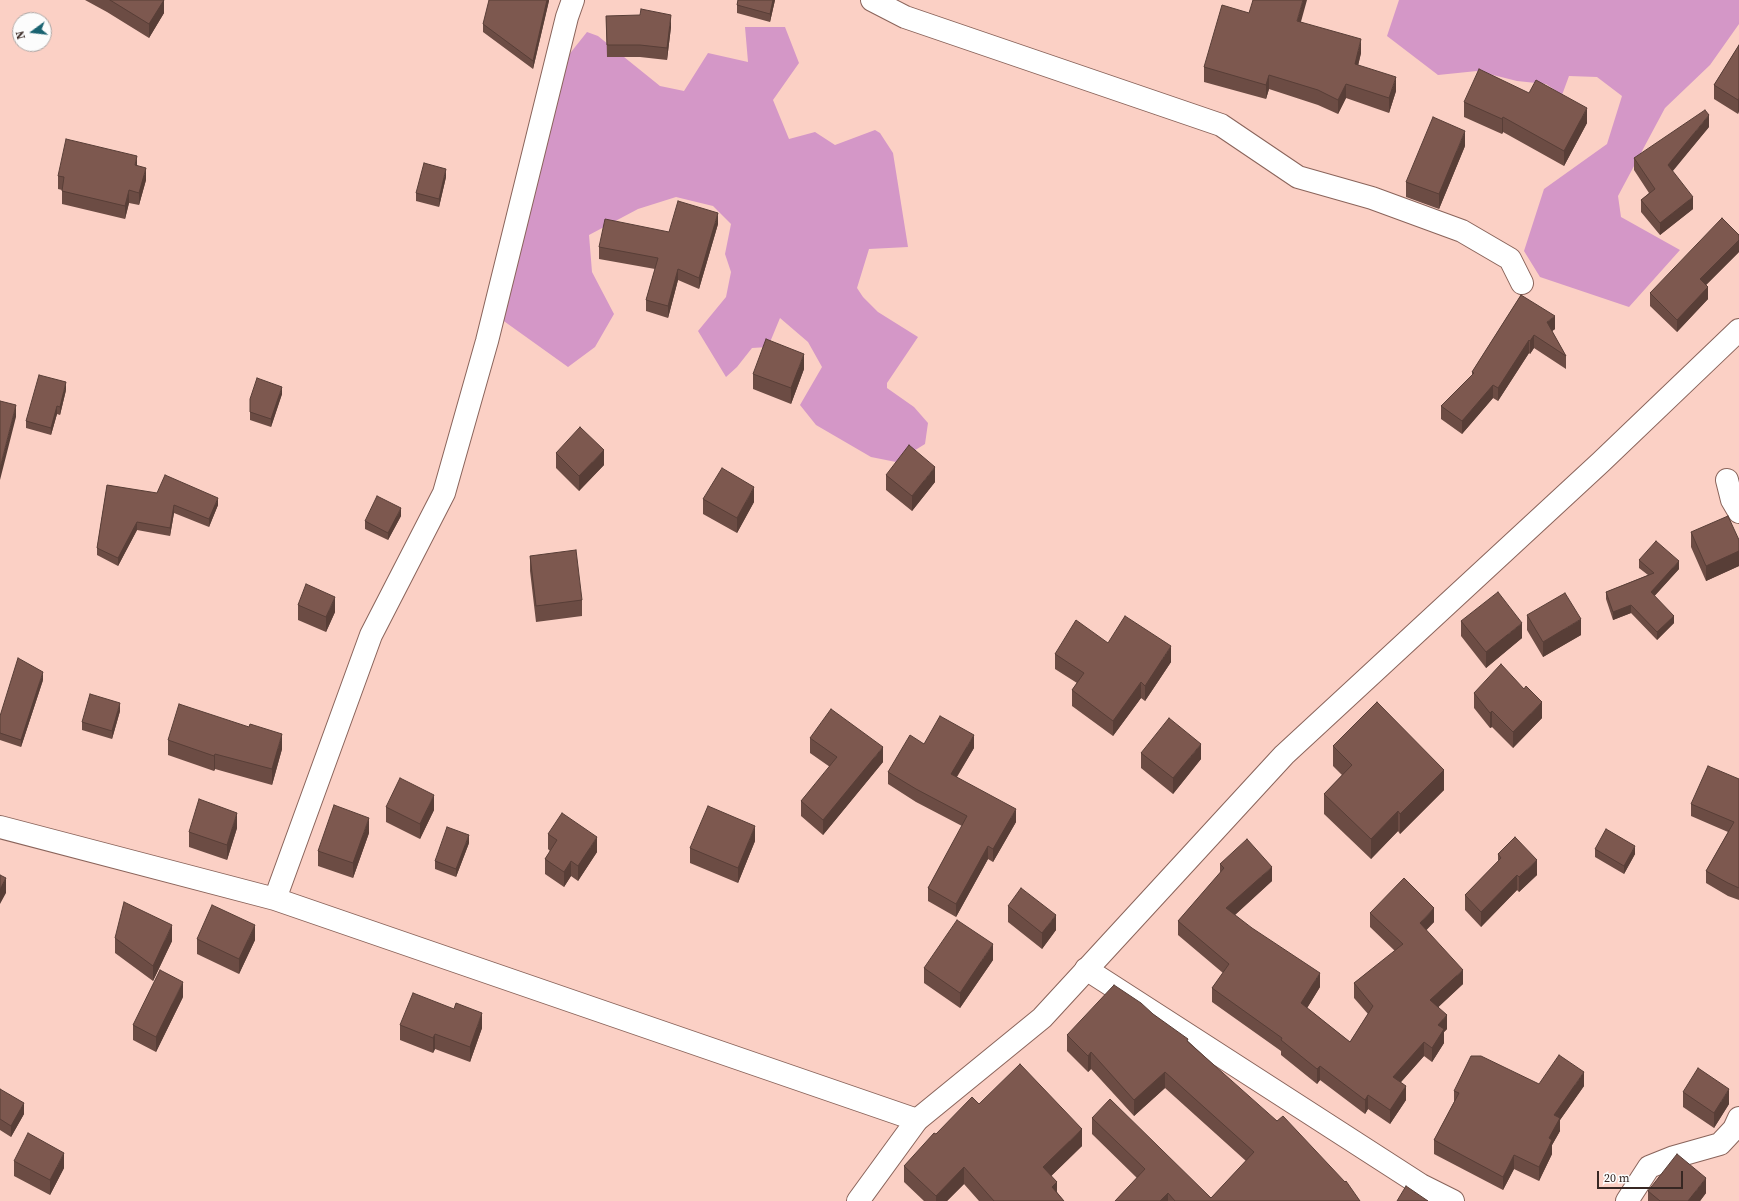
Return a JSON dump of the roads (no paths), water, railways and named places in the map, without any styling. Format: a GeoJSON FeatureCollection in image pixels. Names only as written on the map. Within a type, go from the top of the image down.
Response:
{"type":"FeatureCollection","features":[{"type":"Feature","properties":{"kind":"street"},"geometry":{"type":"LineString","coordinates":[[275,899],[370,636],[444,493],[487,341],[567,17],[573,0]]}},
{"type":"Feature","properties":{"kind":"street"},"geometry":{"type":"LineString","coordinates":[[872,0],[905,17],[1221,125],[1298,177],[1372,198],[1462,231],[1510,259],[1522,283]]}},
{"type":"Feature","properties":{"kind":"street"},"geometry":{"type":"LineString","coordinates":[[858,1201],[916,1120],[1042,1018],[1284,756],[1601,462],[1739,330]]}},
{"type":"Feature","properties":{"kind":"street"},"geometry":{"type":"LineString","coordinates":[[1727,480],[1732,500],[1739,512]]}},
{"type":"Feature","properties":{"kind":"street"},"geometry":{"type":"LineString","coordinates":[[0,827],[275,899],[916,1120]]}},
{"type":"Feature","properties":{"kind":"street"},"geometry":{"type":"LineString","coordinates":[[1086,969],[1421,1185],[1453,1201]]}},
{"type":"Feature","properties":{"kind":"street"},"geometry":{"type":"LineString","coordinates":[[1628,1201],[1649,1167],[1674,1157],[1720,1144],[1734,1130],[1739,1118]]}}]}
